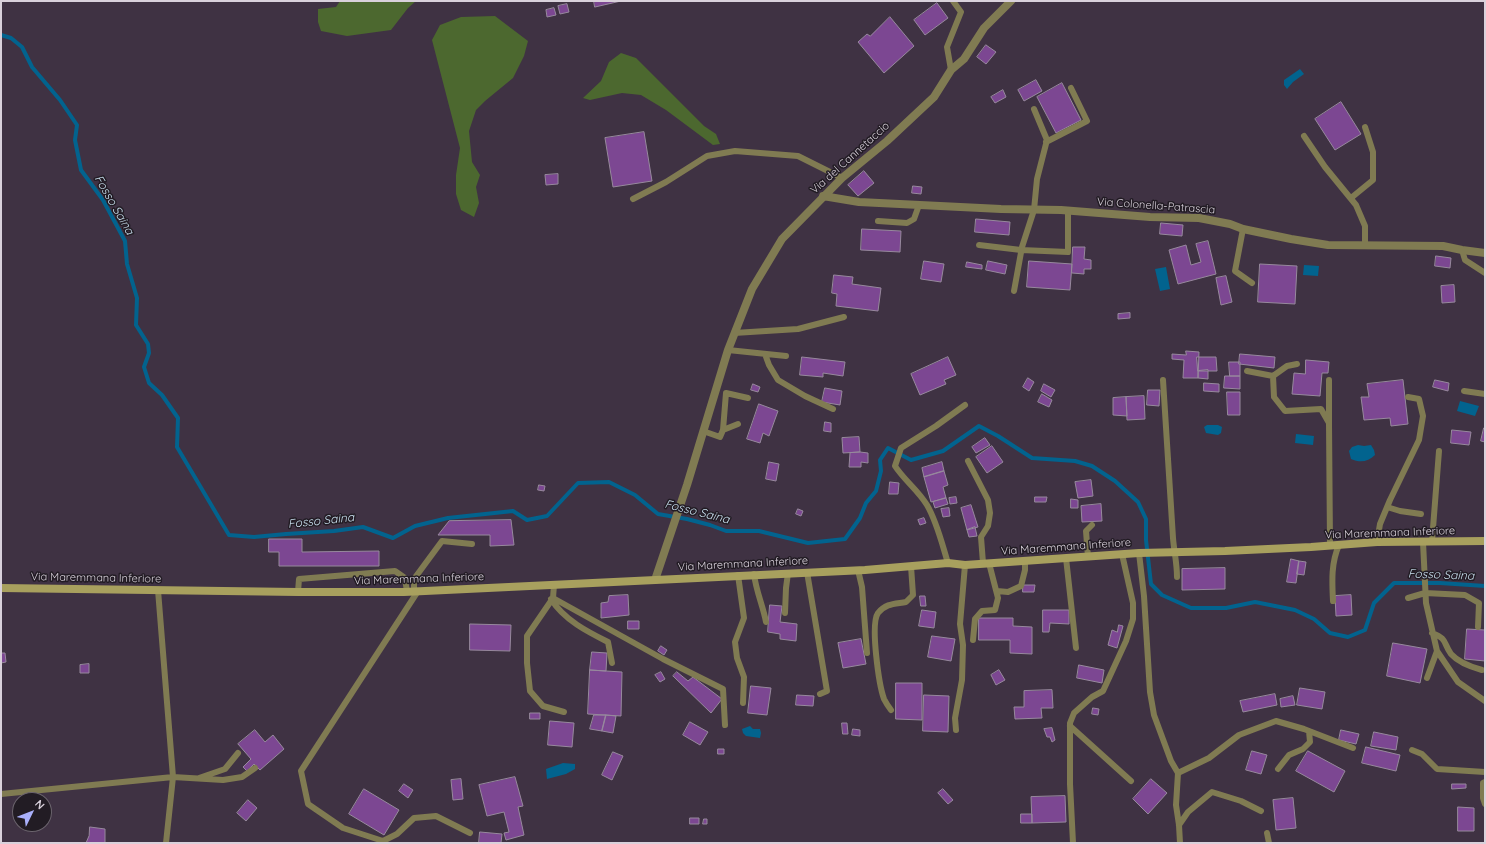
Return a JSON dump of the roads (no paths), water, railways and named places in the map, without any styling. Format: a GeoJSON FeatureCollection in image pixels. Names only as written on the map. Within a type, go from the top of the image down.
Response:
{"type":"FeatureCollection","features":[{"type":"Feature","properties":{"kind":"main road","name":"Via Maremmana Inferiore"},"geometry":{"type":"LineString","coordinates":[[1,588],[413,592],[858,570],[948,564],[965,565],[1158,552],[1226,551],[1378,542],[1485,541]]}},
{"type":"Feature","properties":{"kind":"street","name":"Via del Cannetaccio"},"geometry":{"type":"LineString","coordinates":[[655,580],[734,333],[752,289],[782,239],[842,178],[887,141],[934,97],[951,70],[964,59],[984,28],[1012,1]]}},
{"type":"Feature","properties":{"kind":"street","name":"Via Colonella-Patrascia"},"geometry":{"type":"LineString","coordinates":[[823,196],[858,202],[1068,211],[1150,217],[1199,218],[1230,224],[1243,229],[1291,240],[1328,245],[1443,246],[1485,253]]}},
{"type":"Feature","properties":{"kind":"lane"},"geometry":{"type":"LineString","coordinates":[[951,70],[947,47],[961,12],[953,1]]}},
{"type":"Feature","properties":{"kind":"lane"},"geometry":{"type":"LineString","coordinates":[[1046,142],[1087,121],[1071,88]]}},
{"type":"Feature","properties":{"kind":"lane"},"geometry":{"type":"LineString","coordinates":[[1014,291],[1021,250],[1034,210],[1037,179],[1047,140],[1034,109]]}},
{"type":"Feature","properties":{"kind":"lane"},"geometry":{"type":"LineString","coordinates":[[1351,198],[1373,180],[1373,152],[1364,127]]}},
{"type":"Feature","properties":{"kind":"lane"},"geometry":{"type":"LineString","coordinates":[[1304,136],[1325,167],[1356,205],[1365,226],[1366,246]]}},
{"type":"Feature","properties":{"kind":"lane"},"geometry":{"type":"LineString","coordinates":[[633,199],[666,182],[706,156],[735,151],[798,156],[842,178]]}},
{"type":"Feature","properties":{"kind":"lane"},"geometry":{"type":"LineString","coordinates":[[878,222],[908,223],[914,219],[919,205]]}},
{"type":"Feature","properties":{"kind":"lane"},"geometry":{"type":"LineString","coordinates":[[979,245],[1021,250],[1068,252],[1068,211]]}},
{"type":"Feature","properties":{"kind":"lane"},"geometry":{"type":"LineString","coordinates":[[1243,229],[1235,271],[1252,283]]}},
{"type":"Feature","properties":{"kind":"lane"},"geometry":{"type":"LineString","coordinates":[[1462,250],[1464,260],[1485,273]]}},
{"type":"Feature","properties":{"kind":"lane"},"geometry":{"type":"LineString","coordinates":[[734,333],[798,329],[844,317]]}},
{"type":"Feature","properties":{"kind":"lane"},"geometry":{"type":"LineString","coordinates":[[728,350],[786,356]]}},
{"type":"Feature","properties":{"kind":"lane"},"geometry":{"type":"LineString","coordinates":[[765,354],[769,365],[778,380],[805,396],[833,409]]}},
{"type":"Feature","properties":{"kind":"lane"},"geometry":{"type":"LineString","coordinates":[[1247,371],[1273,376],[1287,366],[1297,364]]}},
{"type":"Feature","properties":{"kind":"lane"},"geometry":{"type":"LineString","coordinates":[[1273,376],[1274,397],[1285,411],[1321,409],[1329,423]]}},
{"type":"Feature","properties":{"kind":"lane"},"geometry":{"type":"LineString","coordinates":[[1163,380],[1174,552],[1177,561],[1177,577]]}},
{"type":"Feature","properties":{"kind":"lane"},"geometry":{"type":"LineString","coordinates":[[1329,380],[1330,545]]}},
{"type":"Feature","properties":{"kind":"lane"},"geometry":{"type":"LineString","coordinates":[[1464,391],[1485,394]]}},
{"type":"Feature","properties":{"kind":"lane"},"geometry":{"type":"LineString","coordinates":[[703,430],[720,437],[723,430],[726,393],[748,398]]}},
{"type":"Feature","properties":{"kind":"lane"},"geometry":{"type":"LineString","coordinates":[[1378,542],[1380,524],[1419,440],[1423,416],[1420,399],[1408,397]]}},
{"type":"Feature","properties":{"kind":"lane"},"geometry":{"type":"LineString","coordinates":[[948,564],[927,504],[901,475],[895,466],[901,448],[936,426],[965,405]]}},
{"type":"Feature","properties":{"kind":"lane"},"geometry":{"type":"LineString","coordinates":[[723,430],[738,424]]}},
{"type":"Feature","properties":{"kind":"lane"},"geometry":{"type":"LineString","coordinates":[[1439,452],[1427,542],[1426,603],[1437,651],[1458,682],[1485,701]]}},
{"type":"Feature","properties":{"kind":"lane"},"geometry":{"type":"LineString","coordinates":[[968,461],[988,500],[990,513],[988,526],[981,538],[986,563],[997,591],[998,598],[995,610],[982,611],[975,619],[973,640]]}},
{"type":"Feature","properties":{"kind":"lane"},"geometry":{"type":"LineString","coordinates":[[1387,507],[1400,511],[1422,514]]}},
{"type":"Feature","properties":{"kind":"lane"},"geometry":{"type":"LineString","coordinates":[[1088,556],[1086,531],[1092,525]]}},
{"type":"Feature","properties":{"kind":"lane"},"geometry":{"type":"LineString","coordinates":[[470,833],[436,816],[414,818],[397,834],[383,841],[343,828],[308,804],[301,771],[413,592],[414,579],[442,542],[472,544]]}},
{"type":"Feature","properties":{"kind":"lane"},"geometry":{"type":"LineString","coordinates":[[1332,601],[1332,571],[1335,554],[1339,545]]}},
{"type":"Feature","properties":{"kind":"lane"},"geometry":{"type":"LineString","coordinates":[[1142,553],[1150,692],[1154,715],[1171,761],[1178,773],[1176,805],[1180,825],[1180,843]]}},
{"type":"Feature","properties":{"kind":"lane"},"geometry":{"type":"LineString","coordinates":[[1074,843],[1070,784],[1070,723],[1074,713],[1092,697],[1103,691],[1126,641],[1133,619],[1133,602],[1122,554]]}},
{"type":"Feature","properties":{"kind":"lane"},"geometry":{"type":"LineString","coordinates":[[1066,558],[1076,648]]}},
{"type":"Feature","properties":{"kind":"lane"},"geometry":{"type":"LineString","coordinates":[[997,591],[1008,592],[1021,586],[1025,570],[1025,560]]}},
{"type":"Feature","properties":{"kind":"lane"},"geometry":{"type":"LineString","coordinates":[[956,730],[955,718],[962,680],[963,645],[960,624],[965,565]]}},
{"type":"Feature","properties":{"kind":"lane"},"geometry":{"type":"LineString","coordinates":[[891,710],[885,700],[880,680],[874,628],[877,614],[887,605],[906,602],[913,595],[911,566]]}},
{"type":"Feature","properties":{"kind":"lane"},"geometry":{"type":"LineString","coordinates":[[858,570],[862,587],[867,652]]}},
{"type":"Feature","properties":{"kind":"lane"},"geometry":{"type":"LineString","coordinates":[[298,592],[299,579],[395,571],[405,578],[413,592]]}},
{"type":"Feature","properties":{"kind":"lane"},"geometry":{"type":"LineString","coordinates":[[807,572],[827,691],[820,694]]}},
{"type":"Feature","properties":{"kind":"lane"},"geometry":{"type":"LineString","coordinates":[[785,613],[788,573]]}},
{"type":"Feature","properties":{"kind":"lane"},"geometry":{"type":"LineString","coordinates":[[754,574],[756,590],[763,607],[766,622]]}},
{"type":"Feature","properties":{"kind":"lane"},"geometry":{"type":"LineString","coordinates":[[738,575],[744,618],[735,642],[737,658],[744,677],[743,703]]}},
{"type":"Feature","properties":{"kind":"lane"},"geometry":{"type":"LineString","coordinates":[[554,585],[552,599],[527,636],[527,663],[530,691],[542,706],[564,712]]}},
{"type":"Feature","properties":{"kind":"lane"},"geometry":{"type":"LineString","coordinates":[[158,590],[173,777],[166,843]]}},
{"type":"Feature","properties":{"kind":"lane"},"geometry":{"type":"LineString","coordinates":[[1408,598],[1425,593],[1465,595],[1480,603],[1478,627]]}},
{"type":"Feature","properties":{"kind":"lane"},"geometry":{"type":"LineString","coordinates":[[552,599],[556,606],[580,628],[608,642],[612,663]]}},
{"type":"Feature","properties":{"kind":"lane"},"geometry":{"type":"LineString","coordinates":[[552,599],[663,659],[723,688],[725,725]]}},
{"type":"Feature","properties":{"kind":"lane"},"geometry":{"type":"LineString","coordinates":[[1432,633],[1441,637],[1452,654],[1466,666],[1482,670]]}},
{"type":"Feature","properties":{"kind":"lane"},"geometry":{"type":"LineString","coordinates":[[1427,678],[1437,651]]}},
{"type":"Feature","properties":{"kind":"lane"},"geometry":{"type":"LineString","coordinates":[[1178,773],[1209,758],[1239,735],[1276,721],[1309,731],[1354,748]]}},
{"type":"Feature","properties":{"kind":"lane"},"geometry":{"type":"LineString","coordinates":[[1070,726],[1131,781]]}},
{"type":"Feature","properties":{"kind":"lane"},"geometry":{"type":"LineString","coordinates":[[1278,769],[1289,755],[1303,749],[1310,742],[1309,731]]}},
{"type":"Feature","properties":{"kind":"lane"},"geometry":{"type":"LineString","coordinates":[[1412,750],[1422,754],[1437,769],[1485,772]]}},
{"type":"Feature","properties":{"kind":"lane"},"geometry":{"type":"LineString","coordinates":[[196,779],[225,769],[238,753]]}},
{"type":"Feature","properties":{"kind":"lane"},"geometry":{"type":"LineString","coordinates":[[1,794],[173,777],[223,780],[242,777],[255,768]]}},
{"type":"Feature","properties":{"kind":"lane"},"geometry":{"type":"LineString","coordinates":[[1485,782],[1483,798],[1485,804]]}},
{"type":"Feature","properties":{"kind":"lane"},"geometry":{"type":"LineString","coordinates":[[1180,825],[1188,812],[1212,792],[1241,801],[1261,811]]}},
{"type":"Feature","properties":{"kind":"lane"},"geometry":{"type":"LineString","coordinates":[[1267,833],[1269,843]]}},
{"type":"Feature","properties":{"kind":"water"},"geometry":{"type":"Polygon","coordinates":[[[1300,69],[1304,74],[1293,82],[1287,89],[1284,85],[1284,80],[1300,69]]]}},
{"type":"Feature","properties":{"kind":"water"},"geometry":{"type":"Polygon","coordinates":[[[1304,265],[1319,266],[1318,276],[1303,275],[1304,265]]]}},
{"type":"Feature","properties":{"kind":"water"},"geometry":{"type":"Polygon","coordinates":[[[1166,267],[1170,289],[1160,291],[1155,269],[1166,267]]]}},
{"type":"Feature","properties":{"kind":"water"},"geometry":{"type":"Polygon","coordinates":[[[1460,401],[1479,406],[1475,416],[1457,411],[1460,401]]]}},
{"type":"Feature","properties":{"kind":"water"},"geometry":{"type":"Polygon","coordinates":[[[1207,425],[1218,425],[1222,427],[1221,433],[1218,435],[1206,433],[1204,427],[1207,425]]]}},
{"type":"Feature","properties":{"kind":"water"},"geometry":{"type":"Polygon","coordinates":[[[1296,434],[1314,436],[1313,445],[1295,443],[1296,434]]]}},
{"type":"Feature","properties":{"kind":"water"},"geometry":{"type":"Polygon","coordinates":[[[1358,445],[1371,445],[1375,455],[1364,461],[1351,459],[1349,451],[1352,447],[1358,445]]]}},
{"type":"Feature","properties":{"kind":"water"},"geometry":{"type":"Polygon","coordinates":[[[750,726],[753,729],[760,729],[760,738],[746,736],[743,733],[742,729],[750,726]]]}},
{"type":"Feature","properties":{"kind":"water"},"geometry":{"type":"Polygon","coordinates":[[[563,763],[575,764],[575,769],[566,774],[547,779],[546,769],[563,763]]]}},
{"type":"Feature","properties":{"kind":"waterway","name":"Fosso Saina"},"geometry":{"type":"LineString","coordinates":[[1,35],[11,38],[22,47],[32,67],[60,100],[77,125],[75,140],[81,170],[103,200],[125,241],[127,264],[137,298],[136,325],[148,344],[149,353],[144,367],[149,383],[162,395],[178,418],[177,447],[229,535],[254,537],[334,531],[363,527],[393,538],[415,526],[448,518],[513,511],[527,520],[547,516],[578,483],[609,482],[635,495],[658,514],[687,519],[726,531],[759,531],[808,543],[845,539],[860,518],[866,503],[876,491],[881,471],[880,460],[888,448],[911,460],[943,451],[979,426],[998,436],[1032,458],[1075,461],[1092,466],[1115,481],[1138,502],[1146,519],[1146,540],[1151,584],[1162,595],[1191,608],[1226,608],[1255,602],[1295,610],[1314,619],[1330,633],[1348,637],[1365,630],[1374,603],[1394,583],[1440,583],[1485,586]]}}]}
